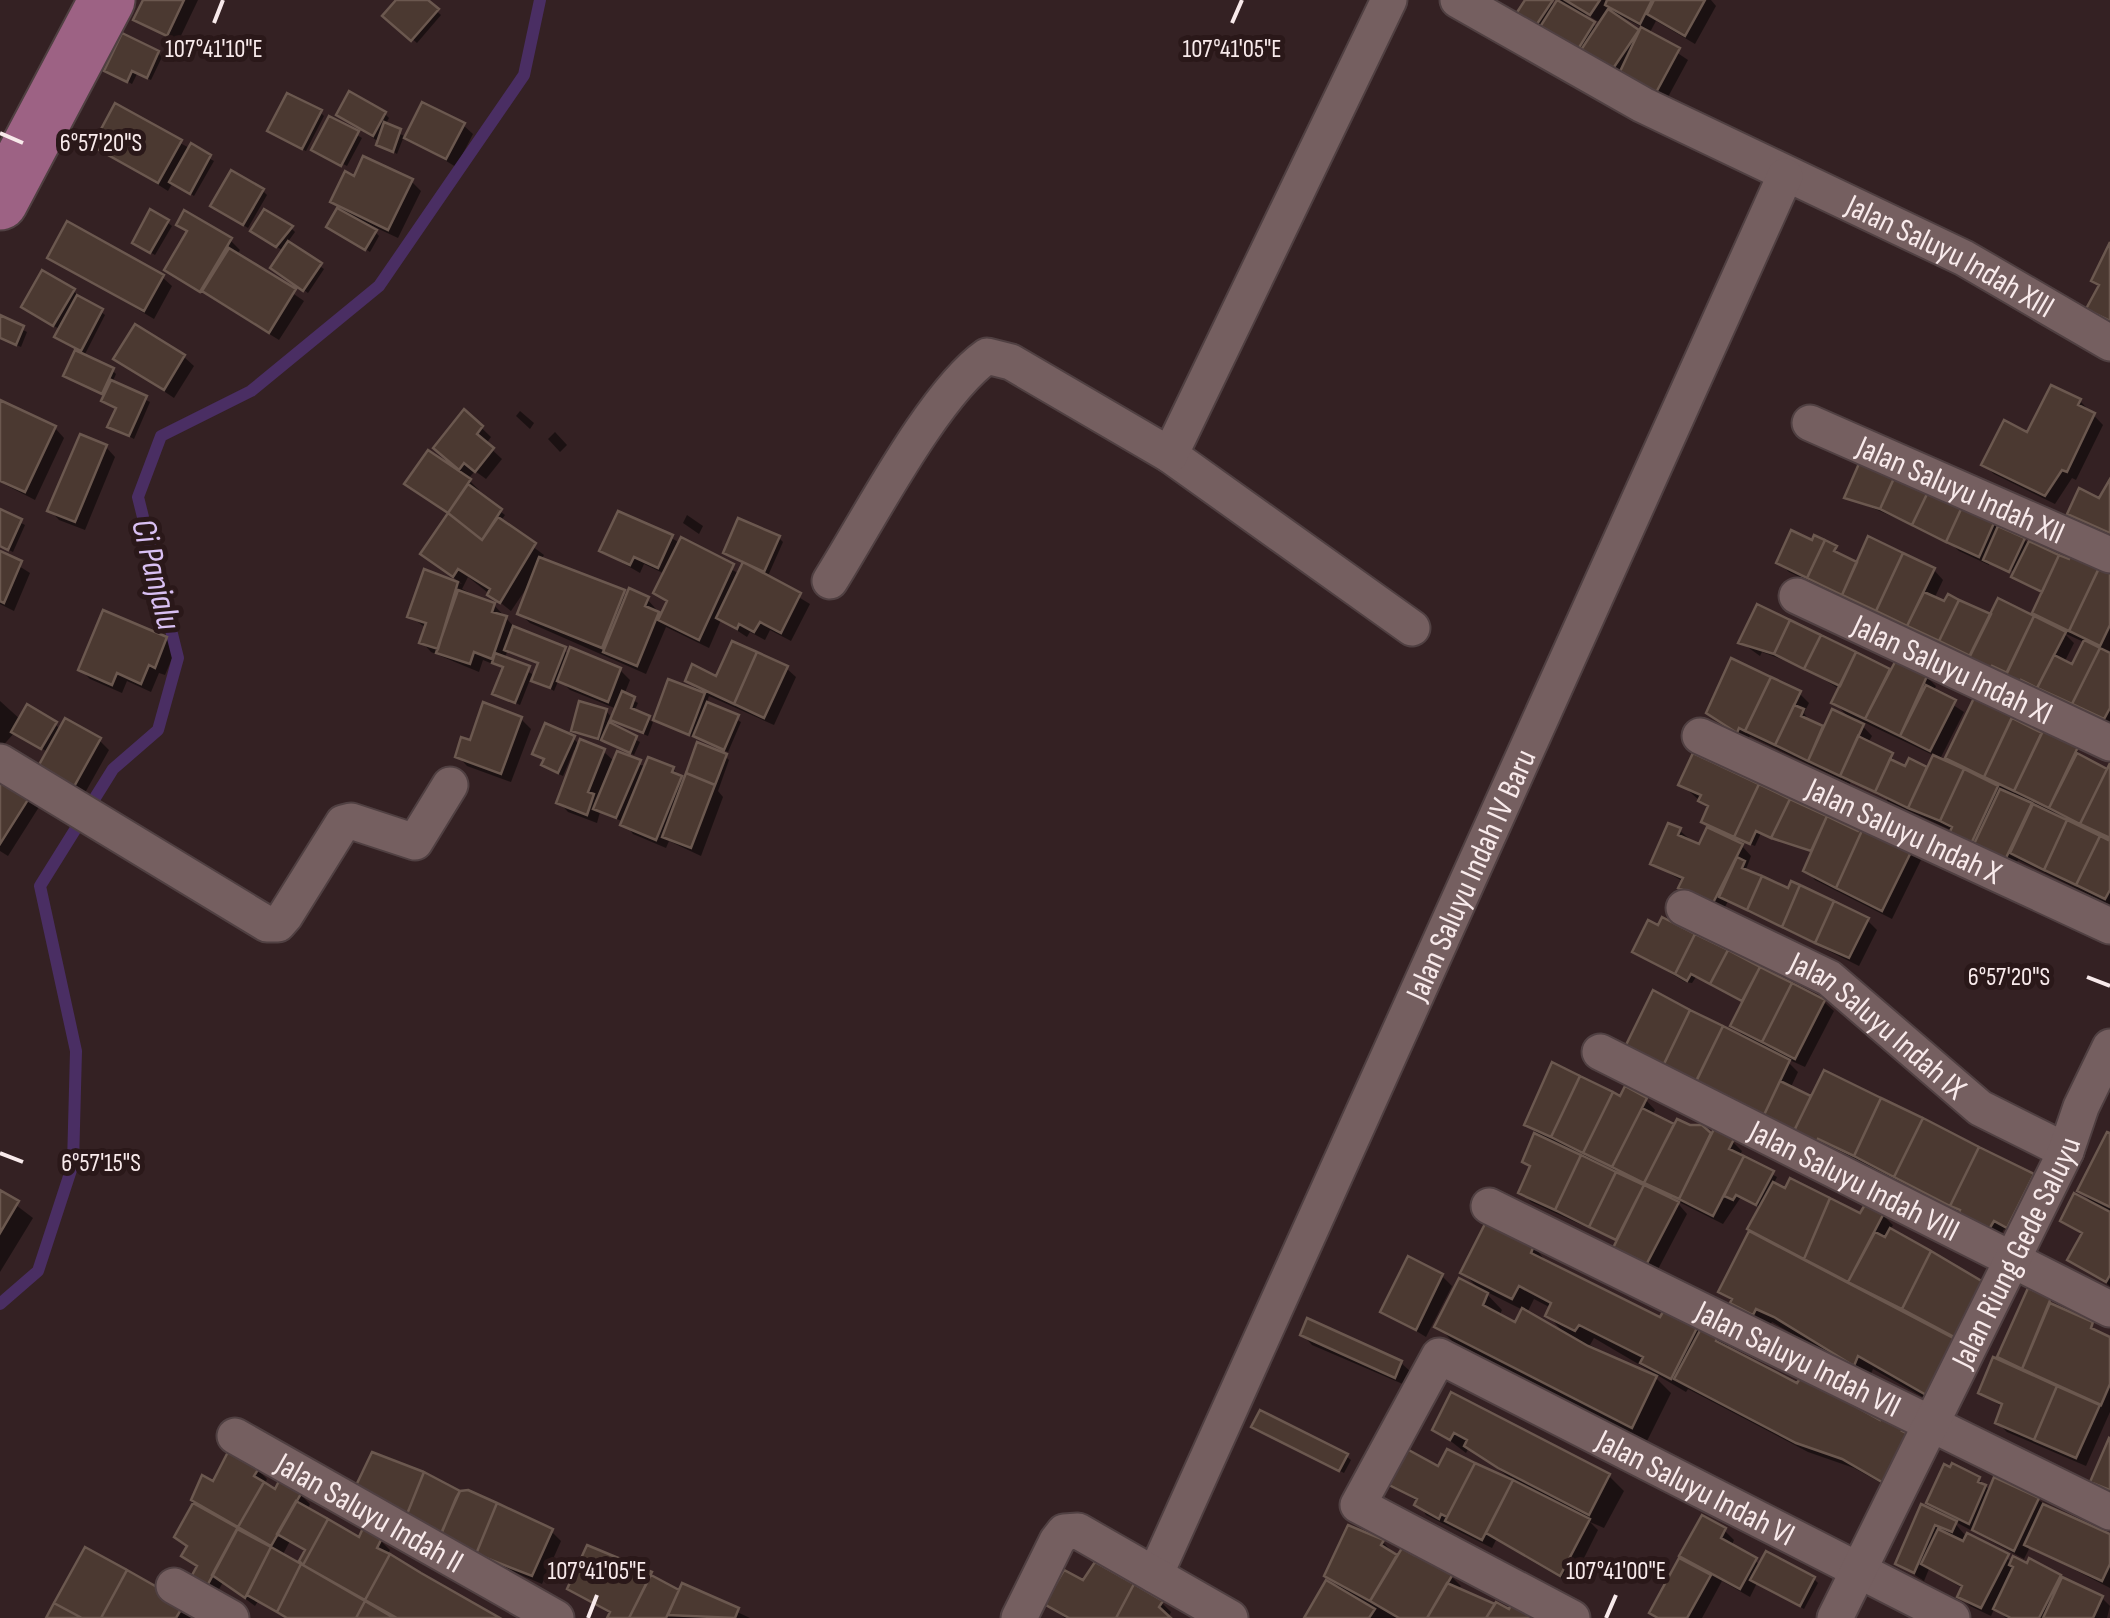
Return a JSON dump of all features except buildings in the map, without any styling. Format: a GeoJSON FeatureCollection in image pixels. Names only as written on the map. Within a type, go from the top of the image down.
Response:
{"type":"FeatureCollection","features":[{"type":"Feature","properties":{"kind":"main road"},"geometry":{"type":"LineString","coordinates":[[0,202],[108,0]]}},
{"type":"Feature","properties":{"kind":"street"},"geometry":{"type":"LineString","coordinates":[[1170,455],[1389,0]]}},
{"type":"Feature","properties":{"kind":"street","name":"Jalan Saluyu Indah XIII"},"geometry":{"type":"LineString","coordinates":[[1458,0],[1643,106],[1964,258],[2110,343]]}},
{"type":"Feature","properties":{"kind":"street","name":"Jalan Saluyu Indah IV Baru"},"geometry":{"type":"LineString","coordinates":[[1154,1575],[1785,176]]}},
{"type":"Feature","properties":{"kind":"street"},"geometry":{"type":"LineString","coordinates":[[830,581],[977,363],[1010,362],[1170,455],[1412,628]]}},
{"type":"Feature","properties":{"kind":"street","name":"Jalan Saluyu Indah XII"},"geometry":{"type":"LineString","coordinates":[[1810,422],[2110,555]]}},
{"type":"Feature","properties":{"kind":"street","name":"Jalan Saluyu Indah XI"},"geometry":{"type":"LineString","coordinates":[[1796,596],[2110,743]]}},
{"type":"Feature","properties":{"kind":"street","name":"Jalan Saluyu Indah X"},"geometry":{"type":"LineString","coordinates":[[1700,736],[2110,926]]}},
{"type":"Feature","properties":{"kind":"street"},"geometry":{"type":"LineString","coordinates":[[0,762],[267,924],[278,924],[343,824],[351,821],[414,842],[450,784]]}},
{"type":"Feature","properties":{"kind":"street","name":"Jalan Saluyu Indah IX"},"geometry":{"type":"LineString","coordinates":[[1684,908],[1829,978],[1980,1108],[2066,1151]]}},
{"type":"Feature","properties":{"kind":"street","name":"Jalan Riung Gede Saluyu"},"geometry":{"type":"LineString","coordinates":[[1835,1618],[2009,1258],[2066,1151],[2095,1114],[2110,1047]]}},
{"type":"Feature","properties":{"kind":"street","name":"Jalan Saluyu Indah VIII"},"geometry":{"type":"LineString","coordinates":[[1600,1052],[2110,1309]]}},
{"type":"Feature","properties":{"kind":"street","name":"Jalan Saluyu Indah VII"},"geometry":{"type":"LineString","coordinates":[[1488,1206],[2110,1512]]}},
{"type":"Feature","properties":{"kind":"street","name":"Jalan Saluyu Indah VI"},"geometry":{"type":"LineString","coordinates":[[1572,1618],[1358,1505],[1439,1356],[1952,1618]]}},
{"type":"Feature","properties":{"kind":"street","name":"Jalan Saluyu Indah II"},"geometry":{"type":"LineString","coordinates":[[235,1436],[514,1608],[556,1618]]}},
{"type":"Feature","properties":{"kind":"street"},"geometry":{"type":"LineString","coordinates":[[1019,1618],[1064,1532],[1078,1531],[1230,1618]]}},
{"type":"Feature","properties":{"kind":"street"},"geometry":{"type":"LineString","coordinates":[[174,1586],[231,1618]]}},
{"type":"Feature","properties":{"kind":"waterway","name":"Ci Panjalu"},"geometry":{"type":"LineString","coordinates":[[0,1304],[38,1271],[73,1164],[76,1051],[40,886],[113,769],[158,730],[178,658],[138,497],[161,436],[251,391],[379,286],[524,75],[540,0]]}}]}
